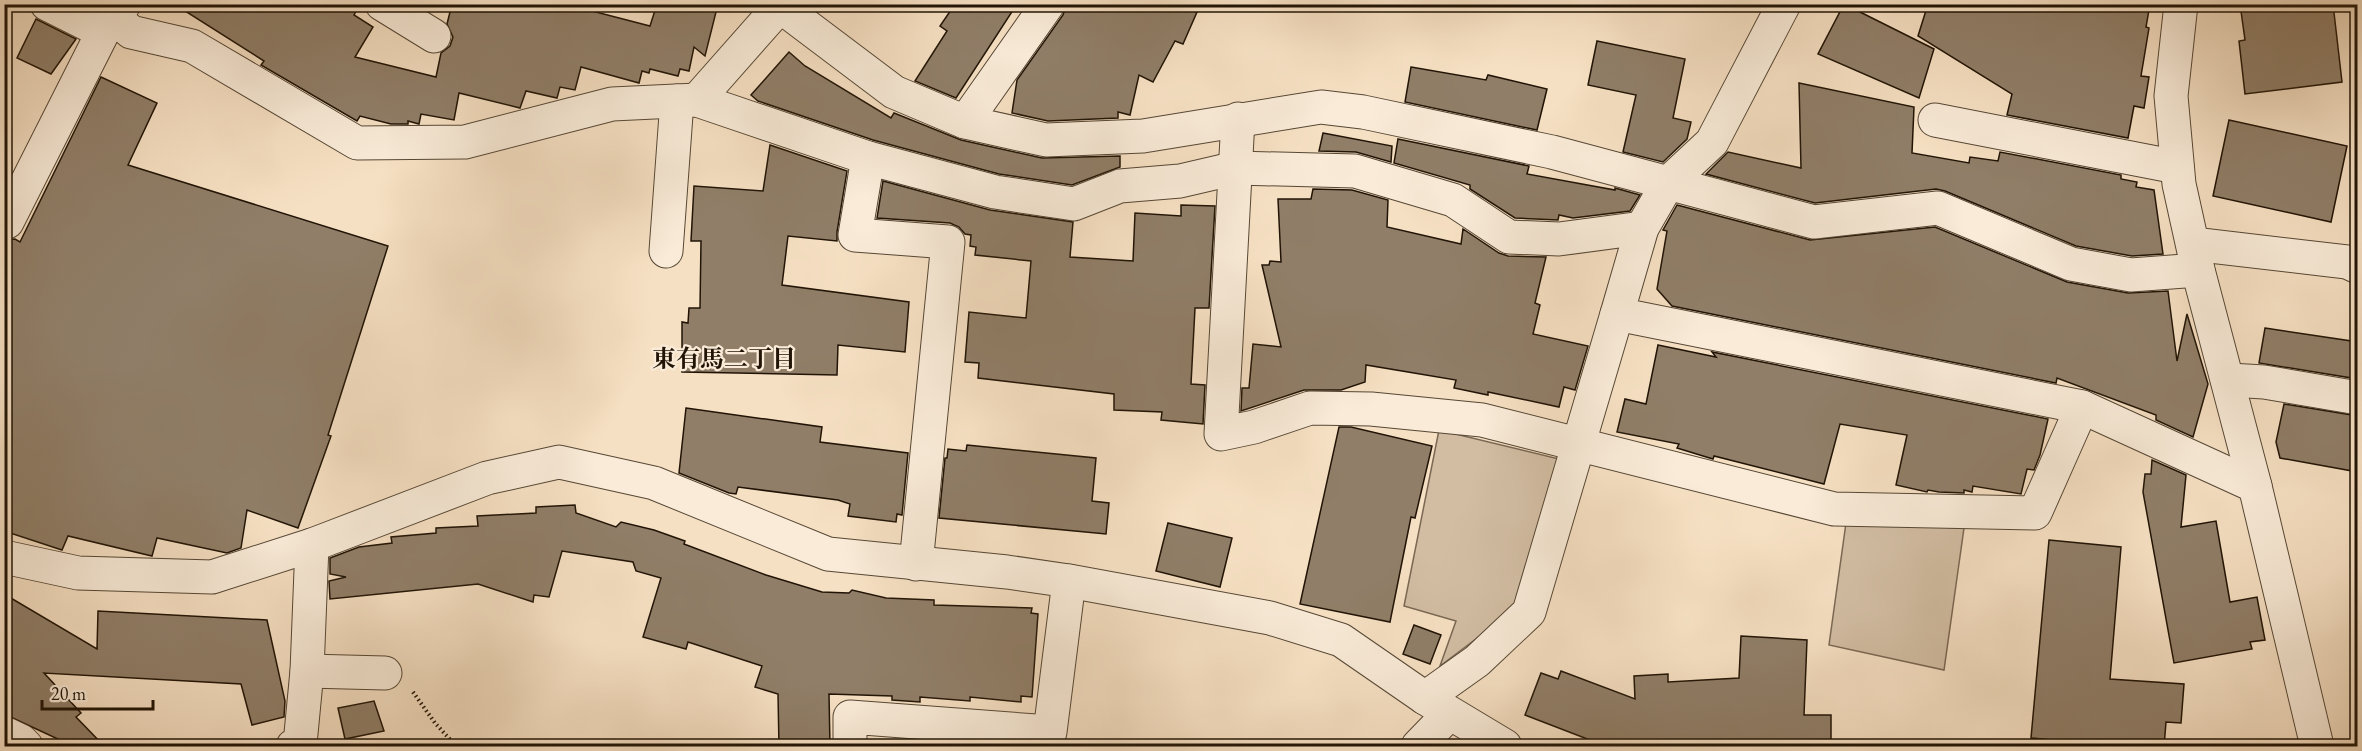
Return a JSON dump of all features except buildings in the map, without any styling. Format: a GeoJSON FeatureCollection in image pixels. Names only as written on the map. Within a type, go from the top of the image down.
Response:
{"type":"FeatureCollection","features":[{"type":"Feature","properties":{"kind":"street"},"geometry":{"type":"LineString","coordinates":[[47,4],[114,18],[131,32],[192,46],[357,143],[465,142],[612,104],[687,100],[868,158],[995,192],[1074,204],[1120,186],[1180,181],[1236,168],[1355,171],[1453,200],[1509,237],[1559,239],[1642,228]]}},
{"type":"Feature","properties":{"kind":"street"},"geometry":{"type":"LineString","coordinates":[[382,4],[434,36]]}},
{"type":"Feature","properties":{"kind":"street"},"geometry":{"type":"LineString","coordinates":[[965,122],[1048,4]]}},
{"type":"Feature","properties":{"kind":"street"},"geometry":{"type":"LineString","coordinates":[[1418,747],[1437,706],[1477,661],[1528,612],[1580,444],[1642,228],[1668,183],[1712,142],[1785,4]]}},
{"type":"Feature","properties":{"kind":"street"},"geometry":{"type":"LineString","coordinates":[[2181,4],[2171,96],[2179,184],[2256,486],[2317,747]]}},
{"type":"Feature","properties":{"kind":"street"},"geometry":{"type":"LineString","coordinates":[[666,251],[687,100],[781,5],[894,92],[965,122],[1046,140],[1143,136],[1321,107],[1363,112],[1552,152],[1814,222],[1938,208],[2072,264],[2131,274],[2196,257],[2354,256]]}},
{"type":"Feature","properties":{"kind":"street"},"geometry":{"type":"LineString","coordinates":[[7,222],[14,187],[114,18]]}},
{"type":"Feature","properties":{"kind":"street"},"geometry":{"type":"LineString","coordinates":[[1238,119],[1221,434],[1254,427],[1310,408],[1371,409],[1482,420],[1834,509],[2035,513],[2082,407]]}},
{"type":"Feature","properties":{"kind":"street"},"geometry":{"type":"LineString","coordinates":[[1935,120],[2177,167]]}},
{"type":"Feature","properties":{"kind":"street"},"geometry":{"type":"LineString","coordinates":[[868,158],[855,235],[948,242],[916,564]]}},
{"type":"Feature","properties":{"kind":"street"},"geometry":{"type":"LineString","coordinates":[[1617,314],[2082,407],[2256,486]]}},
{"type":"Feature","properties":{"kind":"street"},"geometry":{"type":"LineString","coordinates":[[2229,380],[2264,382],[2358,398]]}},
{"type":"Feature","properties":{"kind":"street"},"geometry":{"type":"LineString","coordinates":[[4,557],[78,573],[212,577],[312,545],[487,478],[559,462],[654,483],[828,554],[1007,572],[1069,581],[1270,618],[1341,640],[1437,706],[1505,747]]}},
{"type":"Feature","properties":{"kind":"street"},"geometry":{"type":"LineString","coordinates":[[293,747],[300,744],[307,670],[312,545]]}},
{"type":"Feature","properties":{"kind":"street"},"geometry":{"type":"LineString","coordinates":[[850,747],[850,717],[1050,732],[1069,581]]}},
{"type":"Feature","properties":{"kind":"street"},"geometry":{"type":"LineString","coordinates":[[307,670],[385,674]]}},
{"type":"Feature","properties":{"kind":"street"},"geometry":{"type":"LineString","coordinates":[[4,733],[21,741],[26,747]]}},
{"type":"Feature","properties":{"kind":"path"},"geometry":{"type":"LineString","coordinates":[[385,674],[411,689],[435,723],[456,747]]}},
{"type":"Feature","properties":{"kind":"shaded area"},"geometry":{"type":"Polygon","coordinates":[[[1439,430],[1563,460],[1517,608],[1440,666],[1456,621],[1404,606],[1439,430]]]}},
{"type":"Feature","properties":{"kind":"shaded area"},"geometry":{"type":"Polygon","coordinates":[[[1846,523],[1964,528],[1944,670],[1829,645],[1846,523]]]}},
{"type":"Feature","properties":{"kind":"district","name":"東有馬二丁目"},"geometry":{"type":"Point","coordinates":[724,358]}}]}
